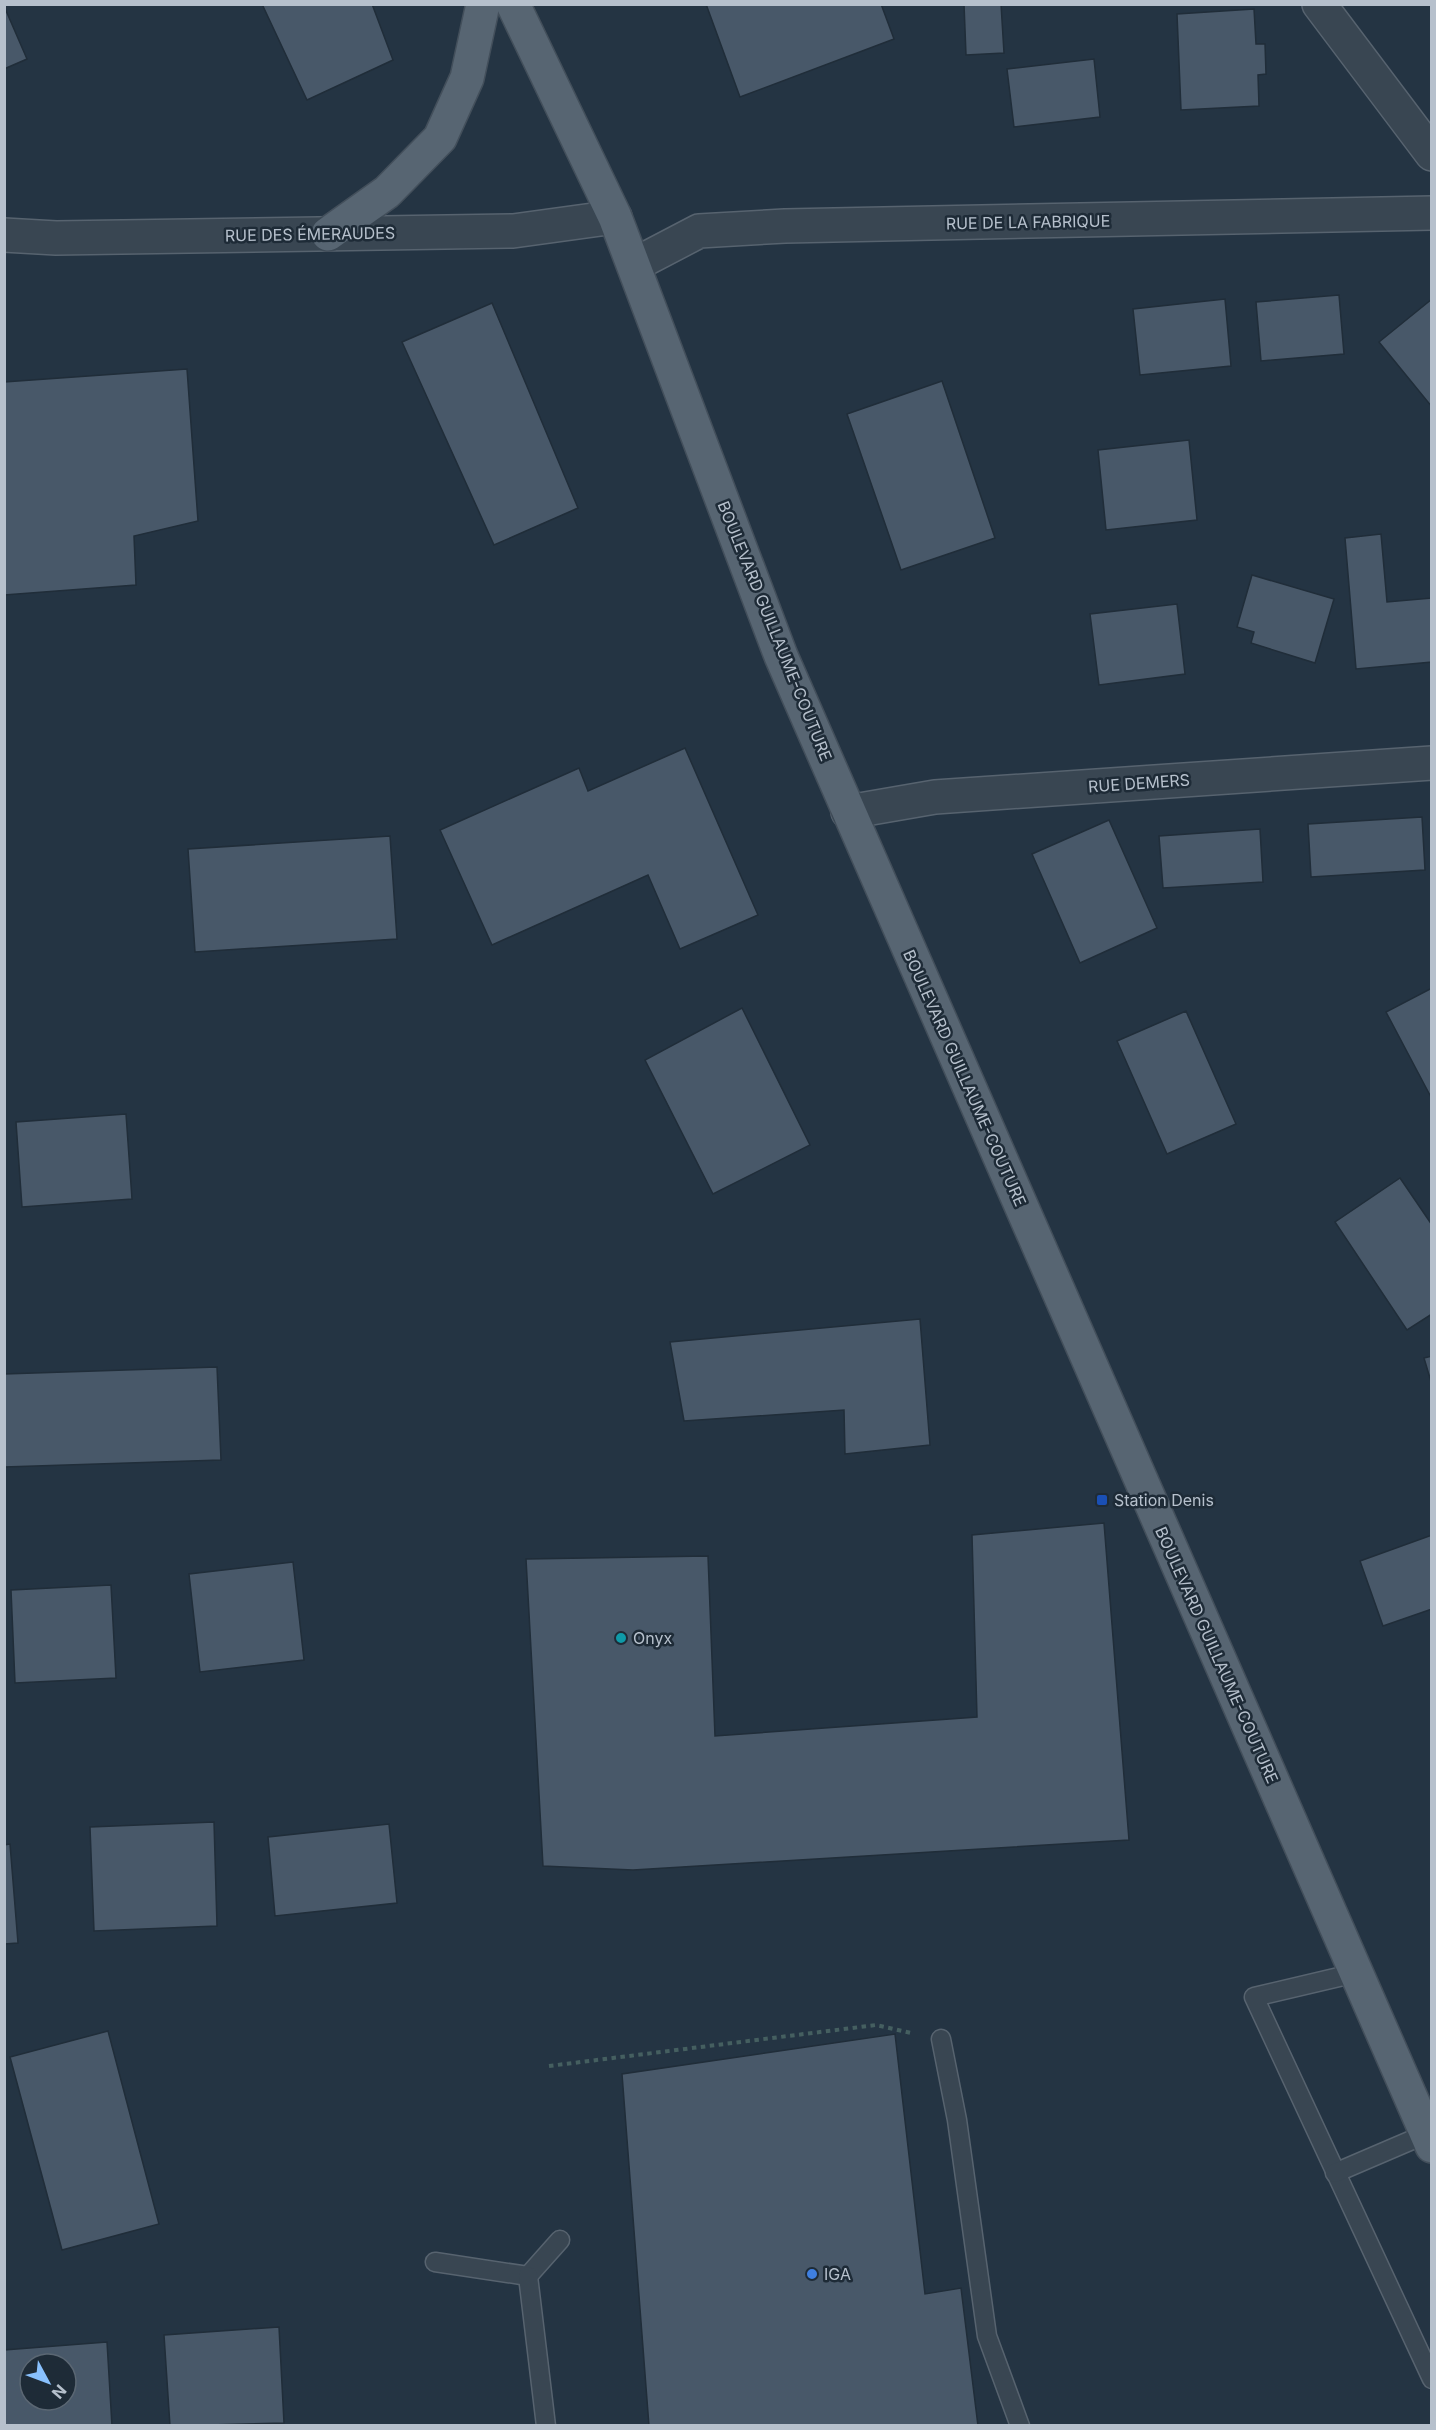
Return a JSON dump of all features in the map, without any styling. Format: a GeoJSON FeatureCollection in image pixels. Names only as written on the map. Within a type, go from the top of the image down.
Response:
{"type":"FeatureCollection","features":[{"type":"Feature","properties":{"kind":"main road"},"geometry":{"type":"LineString","coordinates":[[328,234],[387,192],[440,138],[467,78],[483,4]]}},
{"type":"Feature","properties":{"kind":"main road","name":"BOULEVARD GUILLAUME-COUTURE"},"geometry":{"type":"LineString","coordinates":[[513,4],[615,217],[781,656],[1429,2140]]}},
{"type":"Feature","properties":{"kind":"street"},"geometry":{"type":"LineString","coordinates":[[1319,4],[1431,154]]}},
{"type":"Feature","properties":{"kind":"street","name":"RUE DE LA FABRIQUE"},"geometry":{"type":"LineString","coordinates":[[633,265],[699,231],[797,226],[1431,213]]}},
{"type":"Feature","properties":{"kind":"street","name":"RUE DES ÉMERAUDES"},"geometry":{"type":"LineString","coordinates":[[4,235],[56,238],[513,231],[615,217]]}},
{"type":"Feature","properties":{"kind":"street","name":"RUE DEMERS"},"geometry":{"type":"LineString","coordinates":[[848,812],[935,797],[1431,762]]}},
{"type":"Feature","properties":{"kind":"lane"},"geometry":{"type":"LineString","coordinates":[[1356,1973],[1254,1997],[1431,2379]]}},
{"type":"Feature","properties":{"kind":"lane"},"geometry":{"type":"LineString","coordinates":[[941,2039],[957,2120],[987,2336],[1020,2426]]}},
{"type":"Feature","properties":{"kind":"lane"},"geometry":{"type":"LineString","coordinates":[[1335,2173],[1429,2140]]}},
{"type":"Feature","properties":{"kind":"lane"},"geometry":{"type":"LineString","coordinates":[[546,2426],[528,2276],[560,2240]]}},
{"type":"Feature","properties":{"kind":"lane"},"geometry":{"type":"LineString","coordinates":[[435,2262],[528,2276]]}},
{"type":"Feature","properties":{"kind":"path"},"geometry":{"type":"LineString","coordinates":[[549,2066],[876,2025],[941,2039]]}},
{"type":"Feature","properties":{"kind":"building"},"geometry":{"type":"Polygon","coordinates":[[[262,4],[372,4],[393,60],[307,100],[262,4]]]}},
{"type":"Feature","properties":{"kind":"building"},"geometry":{"type":"Polygon","coordinates":[[[706,4],[881,4],[894,39],[740,97],[706,4]]]}},
{"type":"Feature","properties":{"kind":"building"},"geometry":{"type":"Polygon","coordinates":[[[964,4],[1001,4],[1004,53],[966,55],[964,4]]]}},
{"type":"Feature","properties":{"kind":"building"},"geometry":{"type":"Polygon","coordinates":[[[4,6],[27,59],[4,69],[4,6]]]}},
{"type":"Feature","properties":{"kind":"building"},"geometry":{"type":"Polygon","coordinates":[[[1254,9],[1256,44],[1265,44],[1266,74],[1258,75],[1259,106],[1181,110],[1177,14],[1254,9]]]}},
{"type":"Feature","properties":{"kind":"building"},"geometry":{"type":"Polygon","coordinates":[[[1094,59],[1100,117],[1014,127],[1007,69],[1094,59]]]}},
{"type":"Feature","properties":{"kind":"building"},"geometry":{"type":"Polygon","coordinates":[[[1339,295],[1344,354],[1261,361],[1256,302],[1339,295]]]}},
{"type":"Feature","properties":{"kind":"building"},"geometry":{"type":"Polygon","coordinates":[[[1225,299],[1231,366],[1140,375],[1133,309],[1225,299]]]}},
{"type":"Feature","properties":{"kind":"building"},"geometry":{"type":"Polygon","coordinates":[[[1432,299],[1432,407],[1379,342],[1432,299]]]}},
{"type":"Feature","properties":{"kind":"building"},"geometry":{"type":"Polygon","coordinates":[[[492,303],[578,508],[494,545],[402,342],[492,303]]]}},
{"type":"Feature","properties":{"kind":"building"},"geometry":{"type":"Polygon","coordinates":[[[187,369],[198,521],[134,536],[136,585],[4,595],[4,382],[187,369]]]}},
{"type":"Feature","properties":{"kind":"building"},"geometry":{"type":"Polygon","coordinates":[[[942,381],[995,538],[901,570],[847,414],[942,381]]]}},
{"type":"Feature","properties":{"kind":"building"},"geometry":{"type":"Polygon","coordinates":[[[1189,440],[1197,520],[1106,530],[1098,450],[1189,440]]]}},
{"type":"Feature","properties":{"kind":"building"},"geometry":{"type":"Polygon","coordinates":[[[1381,534],[1387,602],[1432,598],[1432,662],[1356,669],[1345,538],[1381,534]]]}},
{"type":"Feature","properties":{"kind":"building"},"geometry":{"type":"Polygon","coordinates":[[[1252,575],[1334,599],[1315,663],[1251,643],[1254,632],[1237,627],[1252,575]]]}},
{"type":"Feature","properties":{"kind":"building"},"geometry":{"type":"Polygon","coordinates":[[[1177,604],[1185,674],[1099,685],[1090,614],[1177,604]]]}},
{"type":"Feature","properties":{"kind":"building"},"geometry":{"type":"Polygon","coordinates":[[[685,748],[758,915],[680,949],[648,875],[492,945],[440,830],[579,768],[588,791],[685,748]]]}},
{"type":"Feature","properties":{"kind":"building"},"geometry":{"type":"Polygon","coordinates":[[[1422,817],[1425,870],[1311,877],[1308,824],[1422,817]]]}},
{"type":"Feature","properties":{"kind":"building"},"geometry":{"type":"Polygon","coordinates":[[[1109,820],[1157,928],[1080,963],[1032,854],[1109,820]]]}},
{"type":"Feature","properties":{"kind":"building"},"geometry":{"type":"Polygon","coordinates":[[[1260,829],[1263,882],[1163,888],[1159,836],[1260,829]]]}},
{"type":"Feature","properties":{"kind":"building"},"geometry":{"type":"Polygon","coordinates":[[[390,836],[397,939],[195,952],[188,849],[390,836]]]}},
{"type":"Feature","properties":{"kind":"building"},"geometry":{"type":"Polygon","coordinates":[[[1432,988],[1432,1099],[1386,1012],[1432,988]]]}},
{"type":"Feature","properties":{"kind":"building"},"geometry":{"type":"Polygon","coordinates":[[[742,1008],[810,1145],[713,1194],[645,1060],[742,1008]]]}},
{"type":"Feature","properties":{"kind":"building"},"geometry":{"type":"Polygon","coordinates":[[[1186,1011],[1236,1124],[1167,1154],[1117,1041],[1186,1011]]]}},
{"type":"Feature","properties":{"kind":"building"},"geometry":{"type":"Polygon","coordinates":[[[126,1114],[132,1199],[22,1207],[16,1122],[126,1114]]]}},
{"type":"Feature","properties":{"kind":"building"},"geometry":{"type":"Polygon","coordinates":[[[1400,1178],[1432,1225],[1432,1314],[1407,1330],[1335,1222],[1400,1178]]]}},
{"type":"Feature","properties":{"kind":"building"},"geometry":{"type":"Polygon","coordinates":[[[920,1319],[930,1445],[845,1454],[844,1410],[684,1421],[670,1342],[920,1319]]]}},
{"type":"Feature","properties":{"kind":"building"},"geometry":{"type":"Polygon","coordinates":[[[1432,1356],[1432,1385],[1424,1358],[1432,1356]]]}},
{"type":"Feature","properties":{"kind":"building"},"geometry":{"type":"Polygon","coordinates":[[[217,1367],[221,1460],[4,1467],[4,1374],[217,1367]]]}},
{"type":"Feature","properties":{"kind":"building","name":"Onyx"},"geometry":{"type":"Polygon","coordinates":[[[1104,1523],[1129,1840],[633,1870],[543,1866],[526,1559],[708,1556],[715,1736],[977,1717],[972,1535],[1104,1523]]]}},
{"type":"Feature","properties":{"kind":"building"},"geometry":{"type":"Polygon","coordinates":[[[1432,1535],[1432,1609],[1383,1626],[1360,1561],[1432,1535]]]}},
{"type":"Feature","properties":{"kind":"building"},"geometry":{"type":"Polygon","coordinates":[[[293,1562],[304,1660],[200,1672],[189,1574],[293,1562]]]}},
{"type":"Feature","properties":{"kind":"building"},"geometry":{"type":"Polygon","coordinates":[[[111,1585],[116,1678],[15,1683],[11,1590],[111,1585]]]}},
{"type":"Feature","properties":{"kind":"building"},"geometry":{"type":"Polygon","coordinates":[[[214,1822],[217,1926],[94,1931],[90,1827],[214,1822]]]}},
{"type":"Feature","properties":{"kind":"building"},"geometry":{"type":"Polygon","coordinates":[[[389,1824],[397,1903],[275,1916],[268,1837],[389,1824]]]}},
{"type":"Feature","properties":{"kind":"building"},"geometry":{"type":"Polygon","coordinates":[[[10,1844],[18,1943],[4,1944],[4,1845],[10,1844]]]}},
{"type":"Feature","properties":{"kind":"building"},"geometry":{"type":"Polygon","coordinates":[[[108,2031],[159,2224],[62,2250],[10,2057],[108,2031]]]}},
{"type":"Feature","properties":{"kind":"building"},"geometry":{"type":"Polygon","coordinates":[[[895,2034],[925,2294],[961,2288],[978,2426],[649,2426],[622,2074],[895,2034]]]}},
{"type":"Feature","properties":{"kind":"building"},"geometry":{"type":"Polygon","coordinates":[[[279,2327],[284,2423],[170,2426],[164,2335],[279,2327]]]}},
{"type":"Feature","properties":{"kind":"building"},"geometry":{"type":"Polygon","coordinates":[[[107,2342],[112,2426],[4,2426],[4,2350],[107,2342]]]}},
{"type":"Feature","properties":{"kind":"place","name":"Station Denis"},"geometry":{"type":"Point","coordinates":[1102,1500]}},
{"type":"Feature","properties":{"kind":"place","name":"Onyx"},"geometry":{"type":"Point","coordinates":[621,1638]}},
{"type":"Feature","properties":{"kind":"place","name":"IGA"},"geometry":{"type":"Point","coordinates":[812,2274]}}]}
